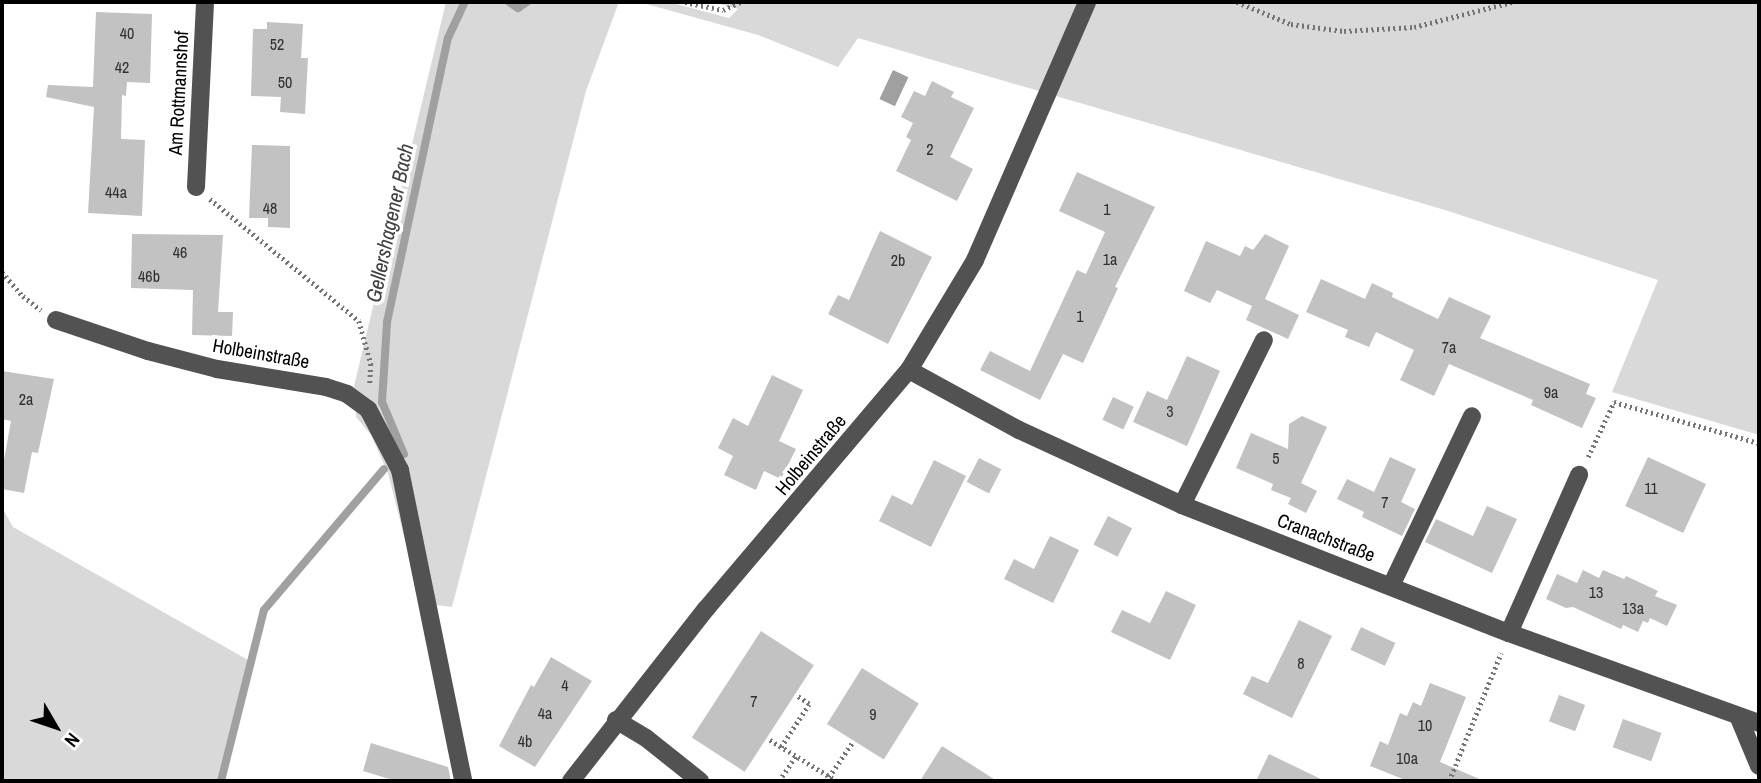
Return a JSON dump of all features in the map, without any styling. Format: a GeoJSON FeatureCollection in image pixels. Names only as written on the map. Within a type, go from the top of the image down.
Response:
{"type":"FeatureCollection","features":[{"type":"Feature","properties":{"kind":"street","name":"Am Rottmannshof"},"geometry":{"type":"LineString","coordinates":[[196,187],[205,2]]}},
{"type":"Feature","properties":{"kind":"street","name":"Holbeinstraße"},"geometry":{"type":"LineString","coordinates":[[571,781],[616,720],[909,370],[975,260],[1087,2]]}},
{"type":"Feature","properties":{"kind":"street","name":"Holbeinstraße"},"geometry":{"type":"LineString","coordinates":[[56,320],[148,351],[217,369],[326,387],[347,394],[368,410],[400,470],[463,781]]}},
{"type":"Feature","properties":{"kind":"street"},"geometry":{"type":"LineString","coordinates":[[1182,505],[1264,340]]}},
{"type":"Feature","properties":{"kind":"street","name":"Cranachstraße"},"geometry":{"type":"LineString","coordinates":[[909,370],[1019,430],[1182,505],[1509,633],[1759,723]]}},
{"type":"Feature","properties":{"kind":"street"},"geometry":{"type":"LineString","coordinates":[[1391,586],[1472,416]]}},
{"type":"Feature","properties":{"kind":"street"},"geometry":{"type":"LineString","coordinates":[[1509,633],[1579,475]]}},
{"type":"Feature","properties":{"kind":"street"},"geometry":{"type":"LineString","coordinates":[[1739,718],[1759,766]]}},
{"type":"Feature","properties":{"kind":"street"},"geometry":{"type":"LineString","coordinates":[[616,720],[646,738],[700,781]]}},
{"type":"Feature","properties":{"kind":"path"},"geometry":{"type":"LineString","coordinates":[[685,2],[723,10],[740,2]]}},
{"type":"Feature","properties":{"kind":"path"},"geometry":{"type":"LineString","coordinates":[[1237,2],[1291,24],[1344,31],[1414,27],[1512,2]]}},
{"type":"Feature","properties":{"kind":"path"},"geometry":{"type":"LineString","coordinates":[[196,187],[359,321],[371,364],[368,410]]}},
{"type":"Feature","properties":{"kind":"path"},"geometry":{"type":"LineString","coordinates":[[2,272],[23,296],[56,320]]}},
{"type":"Feature","properties":{"kind":"path"},"geometry":{"type":"LineString","coordinates":[[1579,475],[1614,402],[1759,443]]}},
{"type":"Feature","properties":{"kind":"path"},"geometry":{"type":"LineString","coordinates":[[1450,781],[1509,633]]}},
{"type":"Feature","properties":{"kind":"path"},"geometry":{"type":"LineString","coordinates":[[781,747],[809,704],[797,696]]}},
{"type":"Feature","properties":{"kind":"path"},"geometry":{"type":"LineString","coordinates":[[770,740],[837,781]]}},
{"type":"Feature","properties":{"kind":"path"},"geometry":{"type":"LineString","coordinates":[[830,776],[852,743]]}},
{"type":"Feature","properties":{"kind":"path"},"geometry":{"type":"LineString","coordinates":[[779,781],[796,756]]}},
{"type":"Feature","properties":{"kind":"shaded area"},"geometry":{"type":"Polygon","coordinates":[[[446,2],[619,2],[586,91],[452,607],[421,603],[388,473],[371,435],[356,417],[354,386],[446,2]]]}},
{"type":"Feature","properties":{"kind":"shaded area"},"geometry":{"type":"Polygon","coordinates":[[[639,2],[669,2],[729,18],[738,9],[713,2],[1759,2],[1759,435],[1612,392],[1658,280],[1445,210],[858,38],[838,67],[758,35],[639,2]]]}},
{"type":"Feature","properties":{"kind":"shaded area"},"geometry":{"type":"Polygon","coordinates":[[[893,70],[908,77],[895,106],[879,99],[893,70]]]}},
{"type":"Feature","properties":{"kind":"shaded area"},"geometry":{"type":"Polygon","coordinates":[[[2,507],[13,527],[248,660],[217,781],[2,781],[2,507]]]}},
{"type":"Feature","properties":{"kind":"building"},"geometry":{"type":"Polygon","coordinates":[[[96,12],[152,14],[150,83],[127,82],[126,96],[122,95],[121,139],[145,140],[142,216],[88,213],[94,107],[46,97],[48,85],[93,87],[96,12]]]}},
{"type":"Feature","properties":{"kind":"building"},"geometry":{"type":"Polygon","coordinates":[[[267,22],[303,24],[301,58],[308,58],[305,114],[280,112],[281,97],[251,96],[253,29],[267,29],[267,22]]]}},
{"type":"Feature","properties":{"kind":"building"},"geometry":{"type":"Polygon","coordinates":[[[932,81],[954,92],[951,97],[974,108],[950,157],[973,169],[957,201],[896,171],[911,140],[906,137],[913,123],[901,117],[914,91],[925,96],[932,81]]]}},
{"type":"Feature","properties":{"kind":"building"},"geometry":{"type":"Polygon","coordinates":[[[252,145],[290,146],[290,228],[268,227],[268,218],[249,218],[252,145]]]}},
{"type":"Feature","properties":{"kind":"building"},"geometry":{"type":"Polygon","coordinates":[[[1077,172],[1155,207],[1115,287],[1118,288],[1083,363],[1063,354],[1040,400],[980,370],[990,351],[1030,371],[1077,270],[1086,274],[1105,232],[1059,211],[1077,172]]]}},
{"type":"Feature","properties":{"kind":"building"},"geometry":{"type":"Polygon","coordinates":[[[880,231],[932,257],[888,344],[828,314],[838,295],[849,300],[880,231]]]}},
{"type":"Feature","properties":{"kind":"building"},"geometry":{"type":"Polygon","coordinates":[[[132,234],[223,235],[218,312],[233,312],[232,336],[192,335],[193,290],[131,288],[132,234]]]}},
{"type":"Feature","properties":{"kind":"building"},"geometry":{"type":"Polygon","coordinates":[[[1265,234],[1289,246],[1265,299],[1299,315],[1288,339],[1246,320],[1252,306],[1217,290],[1210,303],[1184,291],[1206,241],[1240,256],[1245,246],[1253,250],[1265,234]]]}},
{"type":"Feature","properties":{"kind":"building"},"geometry":{"type":"Polygon","coordinates":[[[1321,279],[1365,299],[1372,283],[1393,293],[1392,297],[1438,319],[1449,297],[1491,316],[1480,338],[1590,384],[1586,394],[1596,398],[1582,428],[1531,405],[1533,400],[1449,364],[1434,396],[1400,380],[1414,350],[1376,332],[1369,347],[1345,337],[1348,330],[1306,312],[1321,279]]]}},
{"type":"Feature","properties":{"kind":"building"},"geometry":{"type":"Polygon","coordinates":[[[1187,356],[1220,371],[1187,446],[1133,422],[1147,391],[1167,400],[1187,356]]]}},
{"type":"Feature","properties":{"kind":"building"},"geometry":{"type":"Polygon","coordinates":[[[2,371],[54,379],[38,453],[32,452],[24,493],[2,489],[2,471],[11,421],[2,419],[2,371]]]}},
{"type":"Feature","properties":{"kind":"building"},"geometry":{"type":"Polygon","coordinates":[[[772,375],[803,390],[779,441],[796,449],[781,479],[764,471],[756,490],[724,475],[733,456],[718,448],[733,418],[748,426],[772,375]]]}},
{"type":"Feature","properties":{"kind":"building"},"geometry":{"type":"Polygon","coordinates":[[[1113,397],[1134,407],[1123,429],[1102,420],[1113,397]]]}},
{"type":"Feature","properties":{"kind":"building"},"geometry":{"type":"Polygon","coordinates":[[[1302,416],[1327,427],[1301,483],[1317,491],[1306,513],[1288,504],[1291,498],[1271,490],[1273,484],[1236,468],[1251,433],[1288,449],[1289,424],[1302,416]]]}},
{"type":"Feature","properties":{"kind":"building"},"geometry":{"type":"Polygon","coordinates":[[[1390,457],[1416,469],[1401,502],[1415,509],[1402,536],[1362,517],[1364,512],[1337,499],[1347,479],[1374,492],[1390,457]]]}},
{"type":"Feature","properties":{"kind":"building"},"geometry":{"type":"Polygon","coordinates":[[[1648,457],[1706,484],[1683,533],[1625,506],[1648,457]]]}},
{"type":"Feature","properties":{"kind":"building"},"geometry":{"type":"Polygon","coordinates":[[[979,458],[1001,469],[989,493],[967,482],[979,458]]]}},
{"type":"Feature","properties":{"kind":"building"},"geometry":{"type":"Polygon","coordinates":[[[934,460],[966,476],[931,547],[879,521],[892,495],[912,505],[934,460]]]}},
{"type":"Feature","properties":{"kind":"building"},"geometry":{"type":"Polygon","coordinates":[[[1487,506],[1517,519],[1492,573],[1425,542],[1436,519],[1473,536],[1487,506]]]}},
{"type":"Feature","properties":{"kind":"building"},"geometry":{"type":"Polygon","coordinates":[[[1108,516],[1132,528],[1118,557],[1093,545],[1108,516]]]}},
{"type":"Feature","properties":{"kind":"building"},"geometry":{"type":"Polygon","coordinates":[[[1050,536],[1079,550],[1053,603],[1004,579],[1014,559],[1034,569],[1050,536]]]}},
{"type":"Feature","properties":{"kind":"building"},"geometry":{"type":"Polygon","coordinates":[[[1583,570],[1599,578],[1603,570],[1624,579],[1626,576],[1658,591],[1655,596],[1677,605],[1667,626],[1650,618],[1648,623],[1643,621],[1638,632],[1623,625],[1621,629],[1573,607],[1566,608],[1546,599],[1557,574],[1577,583],[1583,570]]]}},
{"type":"Feature","properties":{"kind":"building"},"geometry":{"type":"Polygon","coordinates":[[[1166,591],[1196,605],[1170,660],[1111,632],[1122,610],[1150,623],[1166,591]]]}},
{"type":"Feature","properties":{"kind":"building"},"geometry":{"type":"Polygon","coordinates":[[[1299,620],[1332,636],[1292,718],[1243,694],[1252,676],[1268,683],[1299,620]]]}},
{"type":"Feature","properties":{"kind":"building"},"geometry":{"type":"Polygon","coordinates":[[[1361,627],[1395,643],[1385,666],[1350,650],[1361,627]]]}},
{"type":"Feature","properties":{"kind":"building"},"geometry":{"type":"Polygon","coordinates":[[[761,631],[814,665],[745,772],[692,738],[761,631]]]}},
{"type":"Feature","properties":{"kind":"building"},"geometry":{"type":"Polygon","coordinates":[[[551,657],[592,681],[535,767],[499,746],[531,685],[534,687],[551,657]]]}},
{"type":"Feature","properties":{"kind":"building"},"geometry":{"type":"Polygon","coordinates":[[[862,668],[919,704],[884,759],[827,724],[862,668]]]}},
{"type":"Feature","properties":{"kind":"building"},"geometry":{"type":"Polygon","coordinates":[[[1430,683],[1466,697],[1440,762],[1484,781],[1408,781],[1370,766],[1380,741],[1388,745],[1400,713],[1407,716],[1413,702],[1421,706],[1430,683]]]}},
{"type":"Feature","properties":{"kind":"building"},"geometry":{"type":"Polygon","coordinates":[[[1559,695],[1585,705],[1575,731],[1549,721],[1559,695]]]}},
{"type":"Feature","properties":{"kind":"building"},"geometry":{"type":"Polygon","coordinates":[[[1623,719],[1662,733],[1651,761],[1613,747],[1623,719]]]}},
{"type":"Feature","properties":{"kind":"building"},"geometry":{"type":"Polygon","coordinates":[[[371,743],[448,767],[451,781],[396,781],[363,771],[371,743]]]}},
{"type":"Feature","properties":{"kind":"building"},"geometry":{"type":"Polygon","coordinates":[[[942,746],[997,781],[920,781],[942,746]]]}},
{"type":"Feature","properties":{"kind":"building"},"geometry":{"type":"Polygon","coordinates":[[[1269,754],[1325,781],[1256,781],[1269,754]]]}},
{"type":"Feature","properties":{"kind":"waterway","name":"Gellershagener Bach"},"geometry":{"type":"LineString","coordinates":[[404,454],[382,402],[387,322],[448,38],[465,2]]}},
{"type":"Feature","properties":{"kind":"waterway","name":"Gellershagener Bach"},"geometry":{"type":"LineString","coordinates":[[509,2],[518,8],[527,2]]}},
{"type":"Feature","properties":{"kind":"waterway","name":"Gellershagener Bach"},"geometry":{"type":"LineString","coordinates":[[221,781],[264,610],[384,469]]}}]}
